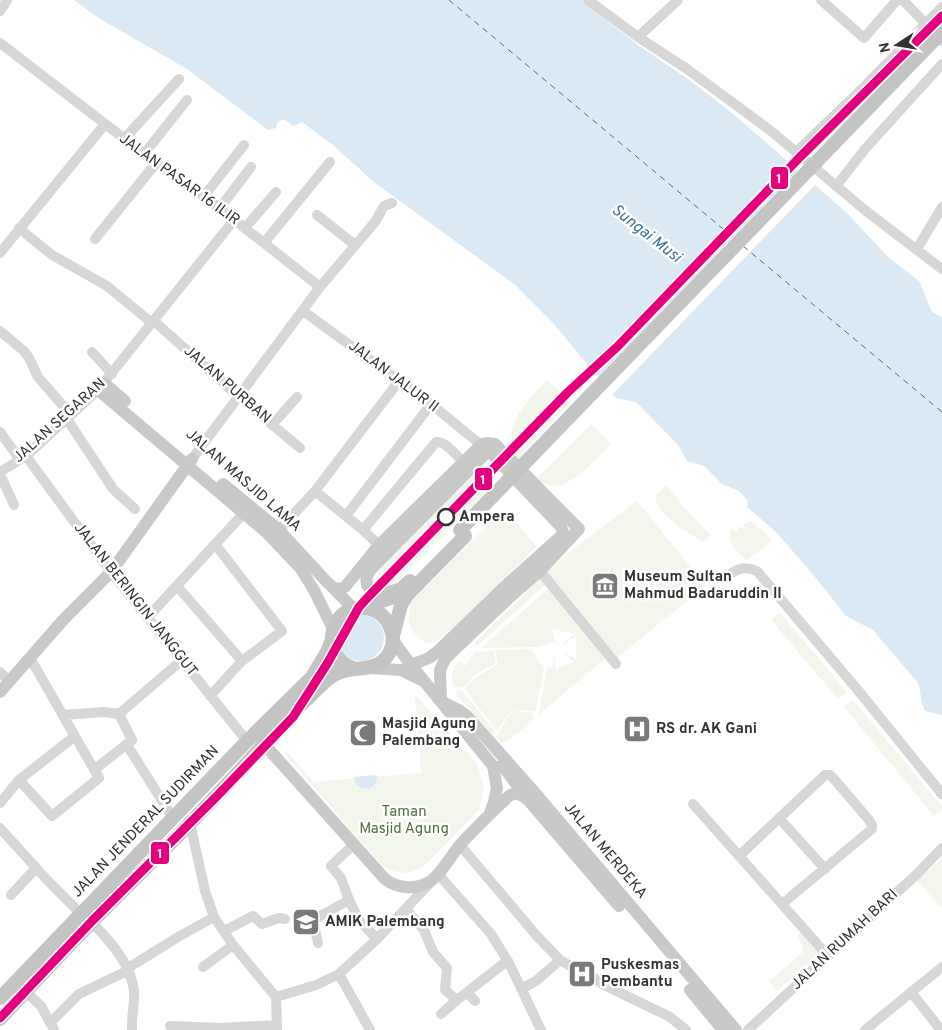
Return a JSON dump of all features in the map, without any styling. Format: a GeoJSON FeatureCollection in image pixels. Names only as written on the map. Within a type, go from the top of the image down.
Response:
{"type":"FeatureCollection","features":[{"type":"Feature","properties":{"kind":"highway"},"geometry":{"type":"LineString","coordinates":[[371,668],[379,664],[389,653],[401,605],[408,594],[463,533],[942,32]]}},
{"type":"Feature","properties":{"kind":"highway"},"geometry":{"type":"LineString","coordinates":[[358,609],[391,598],[463,533],[942,42]]}},
{"type":"Feature","properties":{"kind":"highway"},"geometry":{"type":"LineString","coordinates":[[358,609],[377,612],[384,617],[392,631],[392,639]]}},
{"type":"Feature","properties":{"kind":"highway","name":"JALAN JENDERAL SUDIRMAN"},"geometry":{"type":"LineString","coordinates":[[0,1019],[26,992],[86,918],[173,818],[312,677],[328,650],[338,620],[345,614],[358,609]]}},
{"type":"Feature","properties":{"kind":"highway"},"geometry":{"type":"LineString","coordinates":[[332,634],[333,647],[339,658],[345,664],[356,668]]}},
{"type":"Feature","properties":{"kind":"highway","name":"JALAN JENDERAL SUDIRMAN"},"geometry":{"type":"LineString","coordinates":[[0,998],[190,823],[286,720],[326,681],[343,671],[356,668],[371,668]]}},
{"type":"Feature","properties":{"kind":"main road","name":"JALAN MASJID LAMA"},"geometry":{"type":"LineString","coordinates":[[105,383],[134,415],[190,462],[279,530],[314,577],[332,587],[358,609]]}},
{"type":"Feature","properties":{"kind":"main road"},"geometry":{"type":"LineString","coordinates":[[332,587],[343,589],[363,572],[379,545],[463,462],[481,445],[495,444],[579,529],[540,571],[506,593],[429,658],[411,665]]}},
{"type":"Feature","properties":{"kind":"main road"},"geometry":{"type":"LineString","coordinates":[[363,572],[368,572],[488,453],[492,454],[559,523],[562,532],[560,537],[445,658],[440,670],[441,701]]}},
{"type":"Feature","properties":{"kind":"main road"},"geometry":{"type":"LineString","coordinates":[[0,692],[4,676],[30,658],[64,619],[111,572],[190,462],[278,544],[301,569],[314,577],[332,634]]}},
{"type":"Feature","properties":{"kind":"main road"},"geometry":{"type":"LineString","coordinates":[[363,572],[368,588],[374,593],[404,588]]}},
{"type":"Feature","properties":{"kind":"main road","name":"JALAN MERDEKA"},"geometry":{"type":"LineString","coordinates":[[392,639],[493,766],[496,780],[496,795],[488,817]]}},
{"type":"Feature","properties":{"kind":"main road","name":"JALAN JENDERAL SUDIRMAN"},"geometry":{"type":"LineString","coordinates":[[317,669],[335,665],[356,668]]}},
{"type":"Feature","properties":{"kind":"main road","name":"JALAN MERDEKA"},"geometry":{"type":"LineString","coordinates":[[371,668],[401,670],[426,683]]}},
{"type":"Feature","properties":{"kind":"main road","name":"JALAN MERDEKA"},"geometry":{"type":"LineString","coordinates":[[441,701],[467,716],[542,800],[736,1030]]}},
{"type":"Feature","properties":{"kind":"main road"},"geometry":{"type":"LineString","coordinates":[[264,744],[385,879],[401,887],[412,887],[434,878],[460,846],[488,817]]}},
{"type":"Feature","properties":{"kind":"main road"},"geometry":{"type":"LineString","coordinates":[[502,756],[502,767],[529,801]]}},
{"type":"Feature","properties":{"kind":"main road","name":"JALAN MERDEKA"},"geometry":{"type":"LineString","coordinates":[[488,817],[512,794],[520,794],[529,801],[724,1030]]}},
{"type":"Feature","properties":{"kind":"street"},"geometry":{"type":"LineString","coordinates":[[0,11],[7,0]]}},
{"type":"Feature","properties":{"kind":"street"},"geometry":{"type":"LineString","coordinates":[[638,37],[678,0]]}},
{"type":"Feature","properties":{"kind":"street"},"geometry":{"type":"LineString","coordinates":[[821,0],[864,38],[897,0]]}},
{"type":"Feature","properties":{"kind":"street"},"geometry":{"type":"LineString","coordinates":[[903,0],[942,42]]}},
{"type":"Feature","properties":{"kind":"street"},"geometry":{"type":"LineString","coordinates":[[595,2],[638,37],[687,69],[771,131],[866,211],[942,269]]}},
{"type":"Feature","properties":{"kind":"street"},"geometry":{"type":"LineString","coordinates":[[796,152],[942,7]]}},
{"type":"Feature","properties":{"kind":"street","name":"JALAN PASAR 16 ILIR"},"geometry":{"type":"LineString","coordinates":[[0,43],[124,139],[204,196],[320,287]]}},
{"type":"Feature","properties":{"kind":"street"},"geometry":{"type":"LineString","coordinates":[[837,185],[865,149],[942,64]]}},
{"type":"Feature","properties":{"kind":"street"},"geometry":{"type":"LineString","coordinates":[[124,139],[179,79]]}},
{"type":"Feature","properties":{"kind":"street"},"geometry":{"type":"LineString","coordinates":[[144,154],[187,100]]}},
{"type":"Feature","properties":{"kind":"street"},"geometry":{"type":"LineString","coordinates":[[0,253],[105,124]]}},
{"type":"Feature","properties":{"kind":"street"},"geometry":{"type":"LineString","coordinates":[[204,196],[244,145]]}},
{"type":"Feature","properties":{"kind":"street"},"geometry":{"type":"LineString","coordinates":[[264,243],[330,162]]}},
{"type":"Feature","properties":{"kind":"street"},"geometry":{"type":"LineString","coordinates":[[95,240],[156,163]]}},
{"type":"Feature","properties":{"kind":"street"},"geometry":{"type":"LineString","coordinates":[[219,209],[251,167]]}},
{"type":"Feature","properties":{"kind":"street"},"geometry":{"type":"LineString","coordinates":[[245,228],[276,192]]}},
{"type":"Feature","properties":{"kind":"street"},"geometry":{"type":"LineString","coordinates":[[190,462],[320,287],[374,222],[384,206],[392,203]]}},
{"type":"Feature","properties":{"kind":"street"},"geometry":{"type":"LineString","coordinates":[[917,249],[942,207]]}},
{"type":"Feature","properties":{"kind":"street"},"geometry":{"type":"LineString","coordinates":[[317,215],[355,245]]}},
{"type":"Feature","properties":{"kind":"street","name":"JALAN SEGARAN"},"geometry":{"type":"LineString","coordinates":[[0,473],[23,458],[105,383],[234,220]]}},
{"type":"Feature","properties":{"kind":"street","name":"JALAN PURBAN"},"geometry":{"type":"LineString","coordinates":[[19,228],[52,255],[107,286],[153,322],[300,448]]}},
{"type":"Feature","properties":{"kind":"street","name":"JALAN JALUR II"},"geometry":{"type":"LineString","coordinates":[[303,311],[431,404],[481,445]]}},
{"type":"Feature","properties":{"kind":"street"},"geometry":{"type":"LineString","coordinates":[[0,331],[24,350],[30,358],[38,377],[69,417],[113,489],[135,509]]}},
{"type":"Feature","properties":{"kind":"street"},"geometry":{"type":"LineString","coordinates":[[92,352],[105,383]]}},
{"type":"Feature","properties":{"kind":"street"},"geometry":{"type":"LineString","coordinates":[[279,530],[315,491],[399,381]]}},
{"type":"Feature","properties":{"kind":"street"},"geometry":{"type":"LineString","coordinates":[[272,425],[297,397]]}},
{"type":"Feature","properties":{"kind":"street"},"geometry":{"type":"LineString","coordinates":[[346,516],[431,404]]}},
{"type":"Feature","properties":{"kind":"street","name":"JALAN BERINGIN JANGGUT"},"geometry":{"type":"LineString","coordinates":[[0,432],[23,458],[147,618],[247,741]]}},
{"type":"Feature","properties":{"kind":"street"},"geometry":{"type":"LineString","coordinates":[[363,530],[436,442],[446,446],[463,462]]}},
{"type":"Feature","properties":{"kind":"street"},"geometry":{"type":"LineString","coordinates":[[0,473],[14,505]]}},
{"type":"Feature","properties":{"kind":"street"},"geometry":{"type":"LineString","coordinates":[[315,491],[379,545]]}},
{"type":"Feature","properties":{"kind":"street"},"geometry":{"type":"LineString","coordinates":[[147,618],[244,513]]}},
{"type":"Feature","properties":{"kind":"street"},"geometry":{"type":"LineString","coordinates":[[210,696],[242,661],[282,631],[215,544]]}},
{"type":"Feature","properties":{"kind":"street"},"geometry":{"type":"LineString","coordinates":[[732,572],[746,568],[757,571],[857,689],[942,794]]}},
{"type":"Feature","properties":{"kind":"street"},"geometry":{"type":"LineString","coordinates":[[540,571],[616,664]]}},
{"type":"Feature","properties":{"kind":"street"},"geometry":{"type":"LineString","coordinates":[[177,586],[242,661]]}},
{"type":"Feature","properties":{"kind":"street"},"geometry":{"type":"LineString","coordinates":[[19,780],[52,816],[99,778],[30,658]]}},
{"type":"Feature","properties":{"kind":"street"},"geometry":{"type":"LineString","coordinates":[[63,715],[104,712],[119,714],[182,660]]}},
{"type":"Feature","properties":{"kind":"street"},"geometry":{"type":"LineString","coordinates":[[94,770],[127,745],[132,738],[119,714]]}},
{"type":"Feature","properties":{"kind":"street"},"geometry":{"type":"LineString","coordinates":[[0,803],[19,780],[74,736]]}},
{"type":"Feature","properties":{"kind":"street"},"geometry":{"type":"LineString","coordinates":[[127,745],[173,818]]}},
{"type":"Feature","properties":{"kind":"street"},"geometry":{"type":"LineString","coordinates":[[739,856],[825,775],[830,775],[834,778],[872,823],[872,828],[782,904]]}},
{"type":"Feature","properties":{"kind":"street"},"geometry":{"type":"LineString","coordinates":[[692,804],[828,956]]}},
{"type":"Feature","properties":{"kind":"street"},"geometry":{"type":"LineString","coordinates":[[779,818],[825,869]]}},
{"type":"Feature","properties":{"kind":"street"},"geometry":{"type":"LineString","coordinates":[[170,1026],[277,1028],[276,998],[214,917],[205,891],[190,823]]}},
{"type":"Feature","properties":{"kind":"street"},"geometry":{"type":"LineString","coordinates":[[0,828],[36,868],[106,938],[129,969],[134,993],[132,1030]]}},
{"type":"Feature","properties":{"kind":"street"},"geometry":{"type":"LineString","coordinates":[[354,844],[332,866],[341,878],[348,900],[359,920],[377,939]]}},
{"type":"Feature","properties":{"kind":"street"},"geometry":{"type":"LineString","coordinates":[[460,846],[536,935],[560,960],[582,970],[604,985],[670,1017],[686,1030]]}},
{"type":"Feature","properties":{"kind":"street","name":"JALAN RUMAH BARI"},"geometry":{"type":"LineString","coordinates":[[748,1030],[942,848]]}},
{"type":"Feature","properties":{"kind":"street"},"geometry":{"type":"LineString","coordinates":[[11,895],[36,868]]}},
{"type":"Feature","properties":{"kind":"street"},"geometry":{"type":"LineString","coordinates":[[276,998],[316,985],[339,974],[377,939],[434,878],[490,934],[507,960],[541,1030]]}},
{"type":"Feature","properties":{"kind":"street"},"geometry":{"type":"LineString","coordinates":[[318,943],[313,920],[348,900]]}},
{"type":"Feature","properties":{"kind":"street"},"geometry":{"type":"LineString","coordinates":[[406,909],[424,930],[434,952],[446,968],[445,990],[458,1000]]}},
{"type":"Feature","properties":{"kind":"street"},"geometry":{"type":"LineString","coordinates":[[224,932],[253,916],[262,924],[280,918],[284,919]]}},
{"type":"Feature","properties":{"kind":"street"},"geometry":{"type":"LineString","coordinates":[[26,992],[41,1006],[52,1026],[79,994],[129,969],[170,941],[214,917]]}},
{"type":"Feature","properties":{"kind":"street"},"geometry":{"type":"LineString","coordinates":[[203,967],[234,945]]}},
{"type":"Feature","properties":{"kind":"street"},"geometry":{"type":"LineString","coordinates":[[441,1014],[507,960]]}},
{"type":"Feature","properties":{"kind":"street"},"geometry":{"type":"LineString","coordinates":[[521,989],[536,981],[560,960]]}},
{"type":"Feature","properties":{"kind":"street"},"geometry":{"type":"LineString","coordinates":[[865,1030],[942,967]]}},
{"type":"Feature","properties":{"kind":"street"},"geometry":{"type":"LineString","coordinates":[[339,974],[370,1030]]}},
{"type":"Feature","properties":{"kind":"street"},"geometry":{"type":"LineString","coordinates":[[468,992],[475,1001]]}},
{"type":"Feature","properties":{"kind":"street"},"geometry":{"type":"LineString","coordinates":[[911,992],[940,1029]]}},
{"type":"Feature","properties":{"kind":"green space"},"geometry":{"type":"Polygon","coordinates":[[[547,379],[570,403],[517,460],[513,447],[513,426],[524,406],[547,379]]]}},
{"type":"Feature","properties":{"kind":"green space"},"geometry":{"type":"Polygon","coordinates":[[[591,424],[611,444],[600,456],[569,482],[561,485],[554,486],[535,480],[591,424]]]}},
{"type":"Feature","properties":{"kind":"green space"},"geometry":{"type":"Polygon","coordinates":[[[472,475],[488,490],[392,587],[376,572],[472,475]]]}},
{"type":"Feature","properties":{"kind":"green space"},"geometry":{"type":"Polygon","coordinates":[[[666,485],[694,519],[710,534],[708,540],[701,541],[673,522],[661,510],[655,496],[666,485]]]}},
{"type":"Feature","properties":{"kind":"green space"},"geometry":{"type":"Polygon","coordinates":[[[637,501],[706,586],[615,659],[545,574],[574,548],[637,501]]]}},
{"type":"Feature","properties":{"kind":"green space"},"geometry":{"type":"Polygon","coordinates":[[[504,509],[537,547],[443,636],[432,643],[421,640],[412,630],[409,623],[412,601],[504,509]]]}},
{"type":"Feature","properties":{"kind":"green space"},"geometry":{"type":"Polygon","coordinates":[[[751,521],[756,525],[757,529],[762,529],[772,541],[746,561],[731,544],[733,542],[729,541],[731,529],[738,532],[738,527],[745,528],[744,524],[751,521]]]}},
{"type":"Feature","properties":{"kind":"green space"},"geometry":{"type":"Polygon","coordinates":[[[541,579],[546,584],[477,646],[474,643],[541,579]]]}},
{"type":"Feature","properties":{"kind":"green space"},"geometry":{"type":"Polygon","coordinates":[[[549,588],[607,657],[538,715],[548,665],[552,669],[555,656],[555,670],[574,662],[566,653],[576,659],[576,637],[563,643],[574,634],[552,629],[555,641],[538,647],[481,648],[549,588]]]}},
{"type":"Feature","properties":{"kind":"green space"},"geometry":{"type":"Polygon","coordinates":[[[780,613],[847,692],[838,699],[771,620],[780,613]]]}},
{"type":"Feature","properties":{"kind":"green space"},"geometry":{"type":"Polygon","coordinates":[[[531,649],[544,668],[536,711],[520,710],[512,712],[497,732],[465,689],[475,678],[498,664],[495,650],[531,649]]]}},
{"type":"Feature","properties":{"kind":"green space"},"geometry":{"type":"Polygon","coordinates":[[[493,651],[496,663],[475,675],[465,686],[458,688],[453,686],[452,675],[454,666],[461,662],[465,666],[475,652],[493,651]]]}},
{"type":"Feature","properties":{"kind":"green space"},"geometry":{"type":"Polygon","coordinates":[[[456,690],[463,691],[494,730],[494,735],[458,696],[456,690]]]}},
{"type":"Feature","properties":{"kind":"green space","name":"Taman Masjid Agung"},"geometry":{"type":"Polygon","coordinates":[[[415,695],[477,763],[484,787],[479,810],[422,868],[408,873],[389,870],[381,864],[283,752],[286,751],[314,782],[421,773],[415,695]]]}},
{"type":"Feature","properties":{"kind":"green space"},"geometry":{"type":"Polygon","coordinates":[[[852,699],[942,807],[934,816],[844,707],[852,699]]]}},
{"type":"Feature","properties":{"kind":"green space"},"geometry":{"type":"Polygon","coordinates":[[[516,711],[533,713],[534,719],[505,742],[501,743],[496,737],[509,715],[516,711]]]}},
{"type":"Feature","properties":{"kind":"green space"},"geometry":{"type":"Polygon","coordinates":[[[942,858],[942,908],[917,881],[942,858]]]}},
{"type":"Feature","properties":{"kind":"green space"},"geometry":{"type":"Polygon","coordinates":[[[805,933],[821,954],[776,991],[769,980],[803,952],[798,938],[799,934],[805,933]]]}},
{"type":"Feature","properties":{"kind":"water","name":"Sungai Musi"},"geometry":{"type":"Polygon","coordinates":[[[74,0],[581,0],[638,45],[688,79],[731,112],[846,212],[888,257],[919,281],[932,312],[942,317],[942,715],[925,711],[918,683],[873,630],[846,616],[776,532],[747,507],[748,501],[739,491],[722,484],[704,466],[687,461],[678,445],[635,402],[616,398],[554,324],[514,284],[375,183],[334,146],[302,122],[294,126],[285,120],[281,120],[277,123],[276,128],[268,130],[187,69],[100,19],[74,0]]]}},
{"type":"Feature","properties":{"kind":"water"},"geometry":{"type":"Polygon","coordinates":[[[356,615],[366,615],[380,625],[384,638],[380,651],[374,657],[366,661],[356,661],[342,651],[338,643],[338,633],[348,619],[356,615]]]}},
{"type":"Feature","properties":{"kind":"water"},"geometry":{"type":"Polygon","coordinates":[[[377,775],[374,785],[366,789],[356,784],[354,777],[377,775]]]}},
{"type":"Feature","properties":{"kind":"pier"},"geometry":{"type":"Polygon","coordinates":[[[800,168],[817,183],[611,396],[596,379],[800,168]]]}},
{"type":"Feature","properties":{"kind":"ferry route"},"geometry":{"type":"LineString","coordinates":[[449,0],[734,238]]}},
{"type":"Feature","properties":{"kind":"ferry route"},"geometry":{"type":"LineString","coordinates":[[743,246],[942,412]]}},
{"type":"Feature","properties":{"kind":"transit line","name":"1"},"geometry":{"type":"LineString","coordinates":[[0,1018],[93,920],[293,717],[327,664],[359,607],[370,595],[568,392],[618,346],[800,157],[942,16]]}},
{"type":"Feature","properties":{"kind":"place","name":"Ampera"},"geometry":{"type":"Point","coordinates":[446,517]}},
{"type":"Feature","properties":{"kind":"place","name":"Museum Sultan Mahmud Badaruddin II"},"geometry":{"type":"Point","coordinates":[605,586]}},
{"type":"Feature","properties":{"kind":"place","name":"RS dr. AK Gani"},"geometry":{"type":"Point","coordinates":[637,729]}},
{"type":"Feature","properties":{"kind":"place","name":"Masjid Agung Palembang"},"geometry":{"type":"Point","coordinates":[363,733]}},
{"type":"Feature","properties":{"kind":"place","name":"AMIK Palembang"},"geometry":{"type":"Point","coordinates":[306,922]}},
{"type":"Feature","properties":{"kind":"place","name":"Puskesmas Pembantu"},"geometry":{"type":"Point","coordinates":[582,974]}}]}
